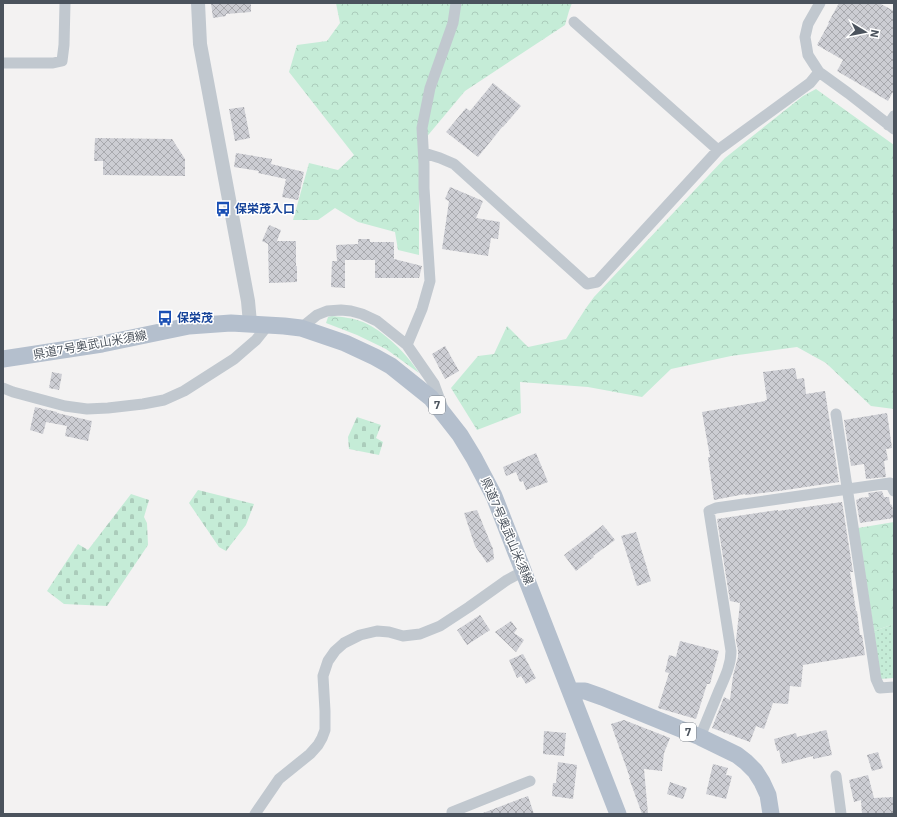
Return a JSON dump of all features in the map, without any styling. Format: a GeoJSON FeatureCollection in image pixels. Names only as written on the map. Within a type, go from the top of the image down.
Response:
{"type":"FeatureCollection","features":[{"type":"Feature","properties":{"kind":"main road","name":"県道7号奥武山米須線"},"geometry":{"type":"LineString","coordinates":[[3,359],[102,344],[189,326],[221,323],[250,323],[301,328],[345,342],[391,366],[431,398],[444,414],[460,435],[494,496],[618,814]]}},
{"type":"Feature","properties":{"kind":"main road","name":"7"},"geometry":{"type":"LineString","coordinates":[[571,691],[589,692],[700,737],[737,755],[755,771],[762,782],[768,795],[771,814]]}},
{"type":"Feature","properties":{"kind":"street"},"geometry":{"type":"LineString","coordinates":[[3,63],[53,63],[62,61],[65,3]]}},
{"type":"Feature","properties":{"kind":"street"},"geometry":{"type":"LineString","coordinates":[[198,3],[200,44],[248,300],[250,323]]}},
{"type":"Feature","properties":{"kind":"street"},"geometry":{"type":"LineString","coordinates":[[407,346],[422,309],[430,281],[422,128],[430,88],[453,23],[456,3]]}},
{"type":"Feature","properties":{"kind":"street"},"geometry":{"type":"LineString","coordinates":[[820,3],[808,24],[805,37],[808,55],[820,72],[892,123]]}},
{"type":"Feature","properties":{"kind":"street"},"geometry":{"type":"LineString","coordinates":[[574,22],[718,150]]}},
{"type":"Feature","properties":{"kind":"street"},"geometry":{"type":"LineString","coordinates":[[424,153],[454,164],[587,284],[597,282],[718,150],[810,84],[820,72]]}},
{"type":"Feature","properties":{"kind":"street"},"geometry":{"type":"LineString","coordinates":[[301,328],[317,316],[327,312],[341,310],[362,314],[377,321],[407,346],[434,384],[444,414]]}},
{"type":"Feature","properties":{"kind":"street"},"geometry":{"type":"LineString","coordinates":[[3,388],[65,406],[87,408],[108,408],[164,400],[184,391],[234,359],[256,340],[268,325]]}},
{"type":"Feature","properties":{"kind":"street"},"geometry":{"type":"LineString","coordinates":[[836,414],[876,679],[880,688],[894,687]]}},
{"type":"Feature","properties":{"kind":"street"},"geometry":{"type":"LineString","coordinates":[[700,737],[727,672],[731,657],[709,511],[716,508],[890,483],[894,491]]}},
{"type":"Feature","properties":{"kind":"street"},"geometry":{"type":"LineString","coordinates":[[255,814],[279,778],[310,754],[322,738],[325,730],[323,676],[328,661],[335,651],[344,643],[360,635],[377,631],[389,632],[403,636],[420,634],[440,626],[508,580],[524,571]]}},
{"type":"Feature","properties":{"kind":"street"},"geometry":{"type":"LineString","coordinates":[[836,776],[841,814]]}},
{"type":"Feature","properties":{"kind":"street"},"geometry":{"type":"LineString","coordinates":[[452,814],[452,812],[530,781]]}},
{"type":"Feature","properties":{"kind":"green space"},"geometry":{"type":"Polygon","coordinates":[[[336,3],[572,3],[565,25],[465,91],[419,146],[419,255],[398,250],[395,232],[358,222],[335,208],[318,220],[293,220],[309,163],[338,170],[354,155],[289,72],[297,45],[327,41],[340,23],[336,3]]]}},
{"type":"Feature","properties":{"kind":"green space"},"geometry":{"type":"Polygon","coordinates":[[[816,89],[894,145],[894,409],[871,406],[826,363],[797,347],[731,356],[671,369],[642,397],[588,387],[520,382],[521,413],[477,430],[451,388],[478,356],[494,354],[507,326],[528,347],[566,339],[594,297],[725,158],[803,96],[816,89]]]}},
{"type":"Feature","properties":{"kind":"green space"},"geometry":{"type":"Polygon","coordinates":[[[332,316],[359,321],[379,331],[402,351],[419,373],[386,349],[357,335],[326,323],[328,317],[332,316]]]}},
{"type":"Feature","properties":{"kind":"green space"},"geometry":{"type":"Polygon","coordinates":[[[357,417],[381,425],[376,438],[383,442],[379,455],[349,449],[348,437],[357,417]]]}},
{"type":"Feature","properties":{"kind":"green space"},"geometry":{"type":"Polygon","coordinates":[[[198,490],[254,504],[246,525],[226,551],[219,547],[189,503],[198,490]]]}},
{"type":"Feature","properties":{"kind":"green space"},"geometry":{"type":"Polygon","coordinates":[[[131,494],[149,500],[144,517],[147,523],[148,545],[107,606],[64,604],[47,591],[78,544],[88,550],[131,494]]]}},
{"type":"Feature","properties":{"kind":"green space"},"geometry":{"type":"Polygon","coordinates":[[[894,522],[894,624],[874,631],[858,528],[894,522]]]}},
{"type":"Feature","properties":{"kind":"green space"},"geometry":{"type":"Polygon","coordinates":[[[894,624],[894,678],[880,679],[874,631],[894,624]]]}},
{"type":"Feature","properties":{"kind":"building"},"geometry":{"type":"Polygon","coordinates":[[[211,3],[251,3],[251,12],[226,14],[226,16],[213,18],[211,3]]]}},
{"type":"Feature","properties":{"kind":"building"},"geometry":{"type":"Polygon","coordinates":[[[839,3],[879,3],[894,11],[894,90],[888,101],[837,71],[843,60],[817,45],[839,3]]]}},
{"type":"Feature","properties":{"kind":"building"},"geometry":{"type":"Polygon","coordinates":[[[493,83],[521,106],[478,157],[446,132],[466,108],[470,111],[493,83]]]}},
{"type":"Feature","properties":{"kind":"building"},"geometry":{"type":"Polygon","coordinates":[[[244,107],[250,138],[235,141],[229,109],[244,107]]]}},
{"type":"Feature","properties":{"kind":"building"},"geometry":{"type":"Polygon","coordinates":[[[95,138],[172,139],[185,159],[185,176],[103,175],[103,161],[94,161],[95,138]]]}},
{"type":"Feature","properties":{"kind":"building"},"geometry":{"type":"Polygon","coordinates":[[[236,153],[272,159],[271,164],[304,172],[298,200],[282,197],[286,179],[258,173],[259,171],[234,167],[236,153]]]}},
{"type":"Feature","properties":{"kind":"building"},"geometry":{"type":"Polygon","coordinates":[[[450,187],[483,201],[476,218],[500,222],[498,239],[491,238],[488,256],[442,249],[449,201],[445,199],[450,187]]]}},
{"type":"Feature","properties":{"kind":"building"},"geometry":{"type":"Polygon","coordinates":[[[269,225],[281,230],[277,241],[296,241],[297,282],[269,283],[268,244],[262,241],[269,225]]]}},
{"type":"Feature","properties":{"kind":"building"},"geometry":{"type":"Polygon","coordinates":[[[358,239],[370,239],[370,242],[394,242],[394,259],[422,266],[419,278],[375,278],[375,260],[345,260],[345,288],[331,287],[332,261],[337,261],[336,245],[358,244],[358,239]]]}},
{"type":"Feature","properties":{"kind":"building"},"geometry":{"type":"Polygon","coordinates":[[[445,346],[459,371],[445,379],[432,354],[445,346]]]}},
{"type":"Feature","properties":{"kind":"building"},"geometry":{"type":"Polygon","coordinates":[[[795,368],[797,379],[804,378],[806,394],[825,391],[839,482],[779,491],[745,494],[714,500],[708,457],[710,457],[702,412],[765,401],[767,400],[763,372],[795,368]]]}},
{"type":"Feature","properties":{"kind":"building"},"geometry":{"type":"Polygon","coordinates":[[[52,372],[62,374],[59,390],[49,388],[52,372]]]}},
{"type":"Feature","properties":{"kind":"building"},"geometry":{"type":"Polygon","coordinates":[[[35,407],[92,421],[88,441],[65,436],[67,426],[46,422],[43,434],[30,430],[35,407]]]}},
{"type":"Feature","properties":{"kind":"building"},"geometry":{"type":"Polygon","coordinates":[[[887,413],[892,448],[886,449],[888,460],[884,461],[886,477],[866,479],[864,464],[851,466],[844,420],[887,413]]]}},
{"type":"Feature","properties":{"kind":"building"},"geometry":{"type":"Polygon","coordinates":[[[536,453],[548,482],[526,490],[523,481],[520,482],[516,472],[506,476],[503,467],[536,453]]]}},
{"type":"Feature","properties":{"kind":"building"},"geometry":{"type":"Polygon","coordinates":[[[882,491],[884,497],[889,497],[894,518],[860,523],[856,500],[859,498],[869,497],[868,493],[882,491]]]}},
{"type":"Feature","properties":{"kind":"building"},"geometry":{"type":"Polygon","coordinates":[[[842,502],[853,572],[850,572],[860,635],[862,635],[865,655],[803,665],[801,687],[790,686],[788,704],[773,703],[764,729],[756,726],[750,742],[712,728],[724,697],[730,700],[733,676],[738,657],[736,641],[740,603],[730,601],[717,519],[842,502]]]}},
{"type":"Feature","properties":{"kind":"building"},"geometry":{"type":"Polygon","coordinates":[[[477,510],[493,549],[494,559],[487,563],[475,546],[464,513],[477,510]]]}},
{"type":"Feature","properties":{"kind":"building"},"geometry":{"type":"Polygon","coordinates":[[[603,525],[615,540],[576,571],[564,555],[603,525]]]}},
{"type":"Feature","properties":{"kind":"building"},"geometry":{"type":"Polygon","coordinates":[[[636,532],[651,581],[637,586],[621,536],[636,532]]]}},
{"type":"Feature","properties":{"kind":"building"},"geometry":{"type":"Polygon","coordinates":[[[480,615],[490,630],[467,645],[457,630],[480,615]]]}},
{"type":"Feature","properties":{"kind":"building"},"geometry":{"type":"Polygon","coordinates":[[[511,621],[517,629],[514,633],[524,640],[516,652],[495,632],[511,621]]]}},
{"type":"Feature","properties":{"kind":"building"},"geometry":{"type":"Polygon","coordinates":[[[680,641],[719,651],[710,684],[707,684],[696,719],[658,708],[669,673],[665,672],[669,655],[676,657],[680,641]]]}},
{"type":"Feature","properties":{"kind":"building"},"geometry":{"type":"Polygon","coordinates":[[[523,654],[536,678],[526,684],[521,676],[517,678],[509,660],[523,654]]]}},
{"type":"Feature","properties":{"kind":"building"},"geometry":{"type":"Polygon","coordinates":[[[624,720],[670,738],[664,753],[662,771],[644,769],[648,814],[642,814],[611,724],[624,720]]]}},
{"type":"Feature","properties":{"kind":"building"},"geometry":{"type":"Polygon","coordinates":[[[826,730],[832,755],[813,759],[813,756],[782,764],[779,750],[777,751],[774,739],[796,733],[797,737],[826,730]]]}},
{"type":"Feature","properties":{"kind":"building"},"geometry":{"type":"Polygon","coordinates":[[[544,731],[566,733],[564,756],[543,754],[544,731]]]}},
{"type":"Feature","properties":{"kind":"building"},"geometry":{"type":"Polygon","coordinates":[[[878,752],[883,768],[872,771],[867,755],[878,752]]]}},
{"type":"Feature","properties":{"kind":"building"},"geometry":{"type":"Polygon","coordinates":[[[558,762],[577,765],[573,799],[552,796],[553,783],[556,783],[558,762]]]}},
{"type":"Feature","properties":{"kind":"building"},"geometry":{"type":"Polygon","coordinates":[[[713,764],[728,768],[726,775],[732,776],[726,799],[706,794],[713,764]]]}},
{"type":"Feature","properties":{"kind":"building"},"geometry":{"type":"Polygon","coordinates":[[[868,775],[874,798],[894,797],[894,814],[862,814],[861,800],[854,802],[849,780],[868,775]]]}},
{"type":"Feature","properties":{"kind":"building"},"geometry":{"type":"Polygon","coordinates":[[[670,782],[687,788],[683,799],[667,794],[670,782]]]}},
{"type":"Feature","properties":{"kind":"building"},"geometry":{"type":"Polygon","coordinates":[[[528,796],[534,814],[483,814],[483,813],[528,796]]]}},
{"type":"Feature","properties":{"kind":"place","name":"保栄茂入口"},"geometry":{"type":"Point","coordinates":[223,209]}},
{"type":"Feature","properties":{"kind":"place","name":"保栄茂"},"geometry":{"type":"Point","coordinates":[165,318]}}]}
